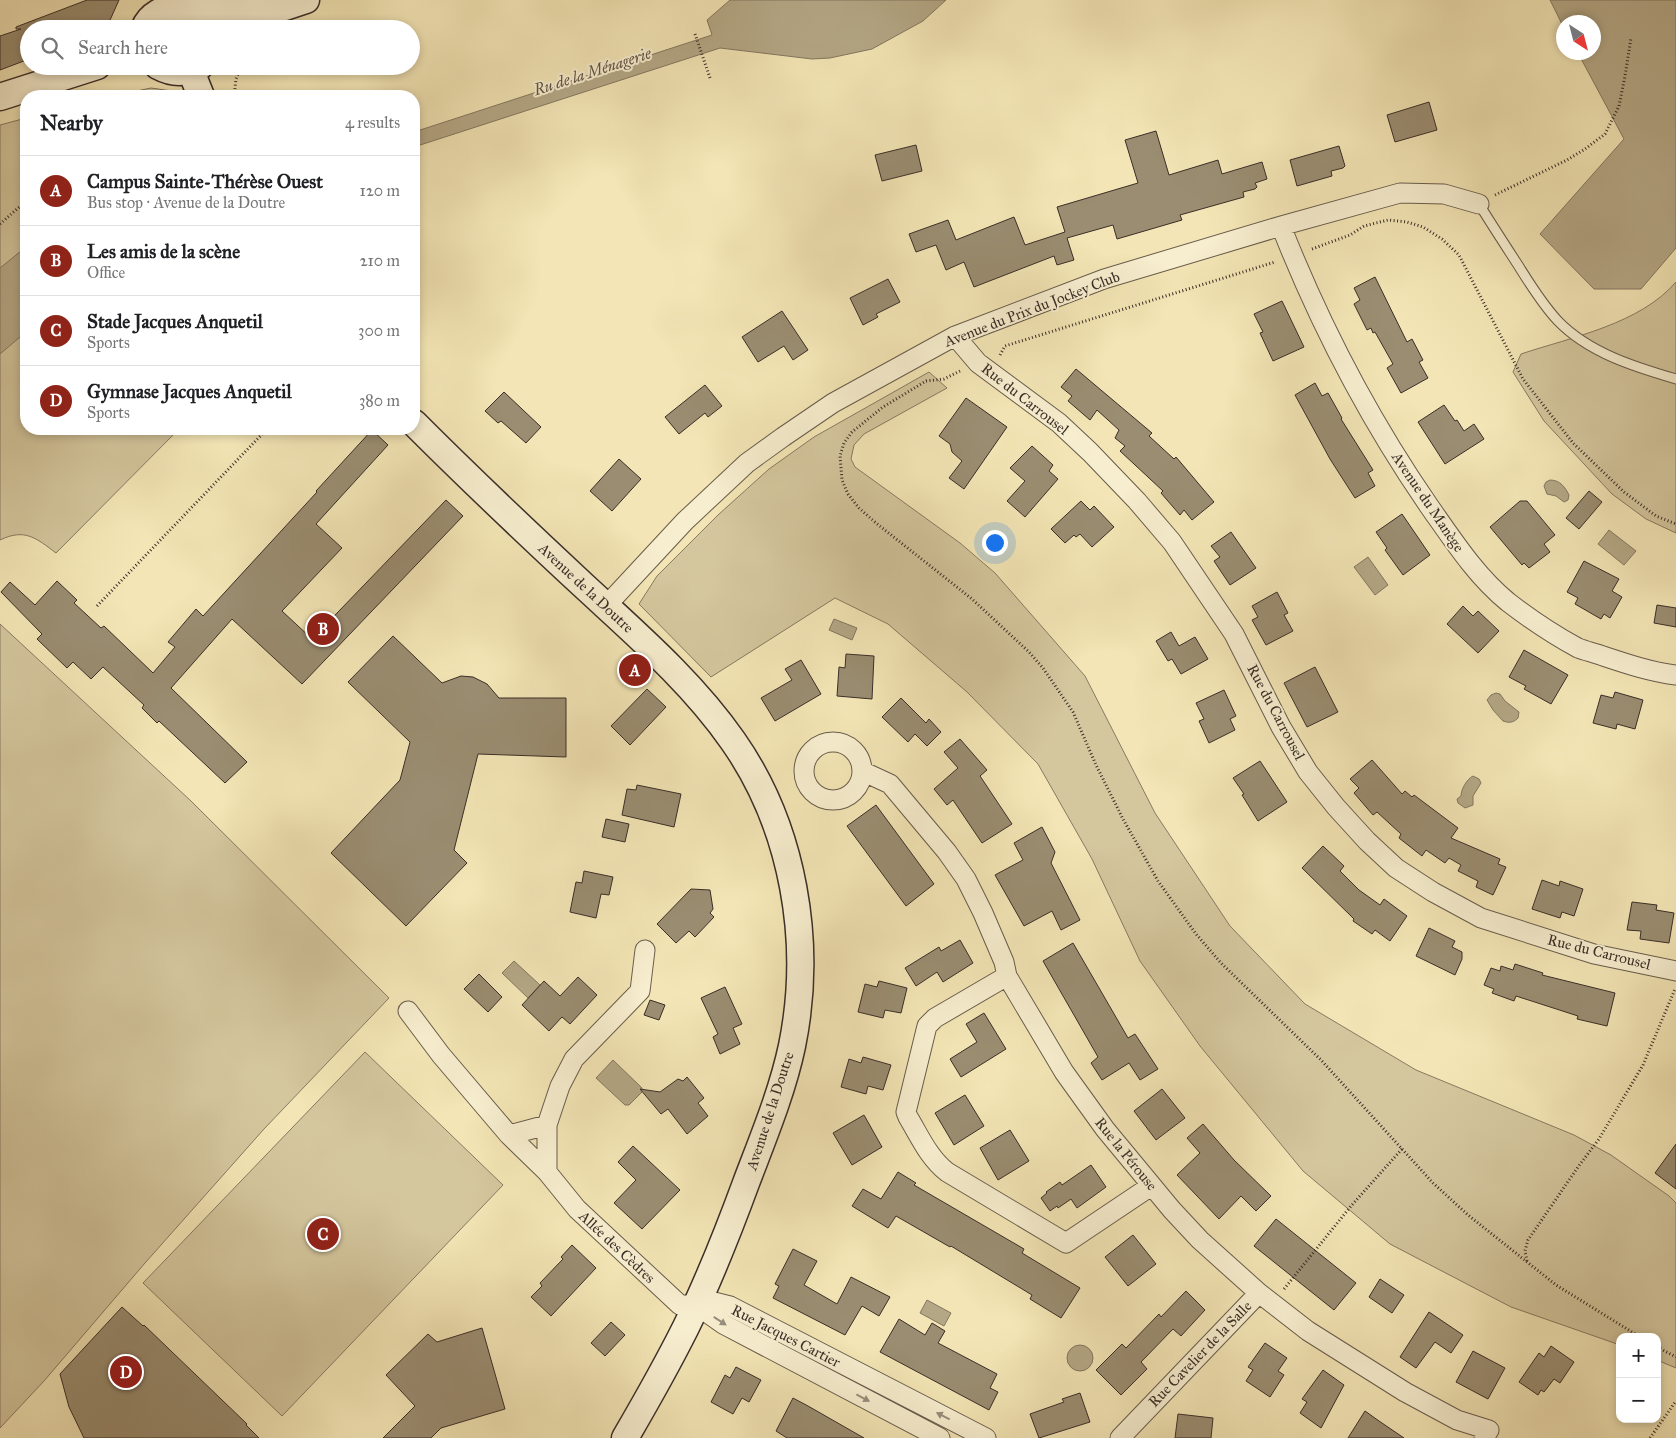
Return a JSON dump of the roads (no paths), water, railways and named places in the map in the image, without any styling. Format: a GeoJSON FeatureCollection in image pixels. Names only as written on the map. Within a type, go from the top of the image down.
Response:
{"type":"FeatureCollection","features":[{"type":"Feature","properties":{"kind":"main road"},"geometry":{"type":"LineString","coordinates":[[145,15],[169,2],[194,10],[245,12],[273,10],[306,0]]}},
{"type":"Feature","properties":{"kind":"main road"},"geometry":{"type":"LineString","coordinates":[[259,20],[273,10]]}},
{"type":"Feature","properties":{"kind":"main road"},"geometry":{"type":"LineString","coordinates":[[22,90],[69,75]]}},
{"type":"Feature","properties":{"kind":"main road"},"geometry":{"type":"LineString","coordinates":[[197,75],[200,90]]}},
{"type":"Feature","properties":{"kind":"main road"},"geometry":{"type":"LineString","coordinates":[[0,97],[20,91]]}},
{"type":"Feature","properties":{"kind":"main road","name":"Avenue de la Doutre"},"geometry":{"type":"LineString","coordinates":[[420,429],[540,546],[686,683],[722,727],[752,771],[774,820],[784,849],[797,913],[800,951],[800,981],[796,1024],[786,1069],[772,1113],[726,1236],[696,1305],[659,1380],[625,1438]]}},
{"type":"Feature","properties":{"kind":"street","name":"Avenue du Prix du Jockey Club"},"geometry":{"type":"LineString","coordinates":[[606,606],[685,520],[747,463],[833,403],[955,336],[1104,279],[1281,226],[1400,193],[1444,194],[1479,204]]}},
{"type":"Feature","properties":{"kind":"street","name":"Avenue du Manège"},"geometry":{"type":"LineString","coordinates":[[1281,226],[1325,327],[1361,398],[1428,504],[1458,547],[1482,576],[1514,607],[1549,631],[1579,648],[1632,666],[1658,673],[1676,675]]}},
{"type":"Feature","properties":{"kind":"street","name":"Rue du Carrousel"},"geometry":{"type":"LineString","coordinates":[[955,336],[978,363],[1059,423],[1084,446],[1123,486],[1172,542],[1234,634],[1281,727],[1308,772],[1367,841],[1396,868],[1432,892],[1481,918],[1594,954],[1676,970]]}},
{"type":"Feature","properties":{"kind":"street","name":"Rue la Pérouse"},"geometry":{"type":"LineString","coordinates":[[862,771],[890,784],[947,852],[966,879],[983,913],[1008,976],[1064,1072],[1105,1129],[1151,1186],[1200,1240],[1266,1298],[1308,1331],[1405,1392],[1457,1420],[1489,1430],[1484,1438]]}},
{"type":"Feature","properties":{"kind":"street"},"geometry":{"type":"LineString","coordinates":[[547,1172],[546,1125],[560,1086],[574,1059],[640,991],[645,950]]}},
{"type":"Feature","properties":{"kind":"street"},"geometry":{"type":"LineString","coordinates":[[1008,976],[943,1013],[927,1026],[906,1112],[931,1156],[947,1172],[1066,1243],[1151,1186]]}},
{"type":"Feature","properties":{"kind":"street","name":"Allée des Cèdres"},"geometry":{"type":"LineString","coordinates":[[408,1011],[441,1055],[509,1135],[547,1172],[577,1209],[680,1305],[696,1305]]}},
{"type":"Feature","properties":{"kind":"street"},"geometry":{"type":"LineString","coordinates":[[509,1135],[546,1125]]}},
{"type":"Feature","properties":{"kind":"street","name":"Rue Cavelier de la Salle"},"geometry":{"type":"LineString","coordinates":[[1120,1438],[1266,1298]]}},
{"type":"Feature","properties":{"kind":"street","name":"Rue Jacques Cartier"},"geometry":{"type":"LineString","coordinates":[[696,1305],[714,1302],[730,1306],[986,1438]]}},
{"type":"Feature","properties":{"kind":"street","name":"Rue Jacques Cartier"},"geometry":{"type":"LineString","coordinates":[[696,1305],[723,1324],[940,1438]]}},
{"type":"Feature","properties":{"kind":"lane"},"geometry":{"type":"LineString","coordinates":[[1479,204],[1538,297],[1558,322],[1582,340],[1612,357],[1676,379]]}},
{"type":"Feature","properties":{"kind":"place","name":"Les amis de la scène"},"geometry":{"type":"Point","coordinates":[323,629]}},
{"type":"Feature","properties":{"kind":"place","name":"Campus Sainte-Thérèse Ouest"},"geometry":{"type":"Point","coordinates":[635,670]}},
{"type":"Feature","properties":{"kind":"place","name":"Stade Jacques Anquetil"},"geometry":{"type":"Point","coordinates":[323,1234]}},
{"type":"Feature","properties":{"kind":"place","name":"Gymnase Jacques Anquetil"},"geometry":{"type":"Point","coordinates":[126,1372]}},
{"type":"Feature","properties":{"kind":"water label","name":"Ru de la Ménagerie"},"geometry":{"type":"Point","coordinates":[592,71]}}]}
